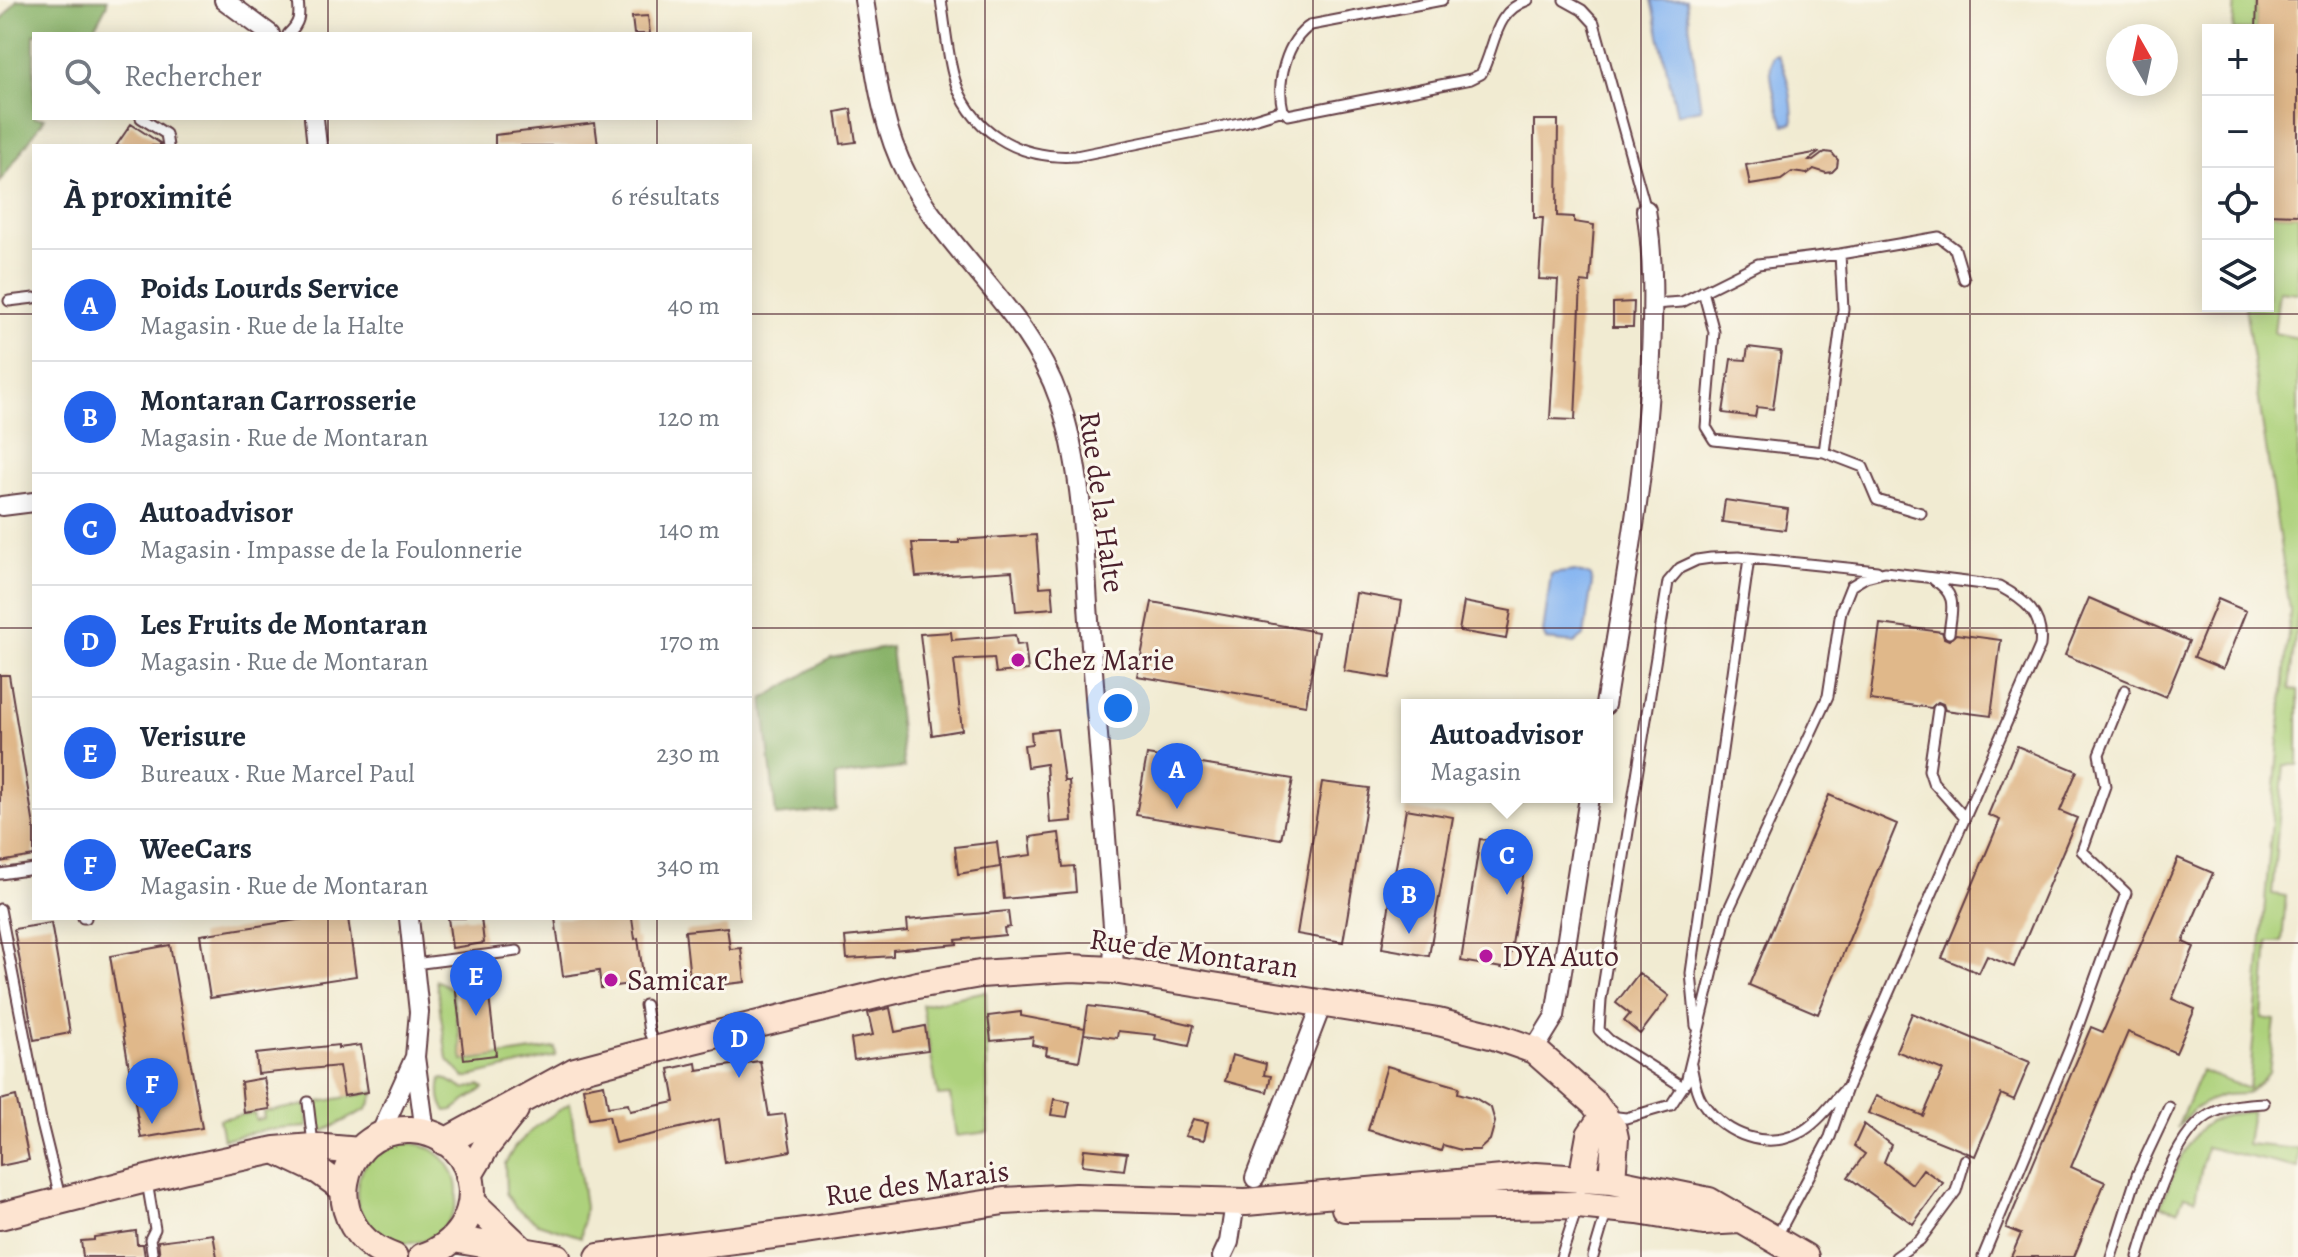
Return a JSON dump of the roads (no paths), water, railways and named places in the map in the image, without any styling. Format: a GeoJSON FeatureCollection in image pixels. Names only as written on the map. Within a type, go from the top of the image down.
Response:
{"type":"FeatureCollection","features":[{"type":"Feature","properties":{"kind":"street"},"geometry":{"type":"LineString","coordinates":[[224,0],[267,32]]}},
{"type":"Feature","properties":{"kind":"street","name":"Rue de la Halte"},"geometry":{"type":"LineString","coordinates":[[864,0],[891,137],[906,174],[926,207],[1015,317],[1041,356],[1071,440],[1087,586],[1114,939],[1113,970]]}},
{"type":"Feature","properties":{"kind":"street"},"geometry":{"type":"LineString","coordinates":[[314,120],[317,144]]}},
{"type":"Feature","properties":{"kind":"street"},"geometry":{"type":"LineString","coordinates":[[1606,699],[1632,544],[1648,421],[1653,251],[1646,210]]}},
{"type":"Feature","properties":{"kind":"street"},"geometry":{"type":"LineString","coordinates":[[1,505],[32,502]]}},
{"type":"Feature","properties":{"kind":"street"},"geometry":{"type":"LineString","coordinates":[[1534,1050],[1555,1016],[1588,803]]}},
{"type":"Feature","properties":{"kind":"street"},"geometry":{"type":"LineString","coordinates":[[409,920],[419,1012],[415,1057],[435,1137],[460,1156],[471,1188],[521,1249]]}},
{"type":"Feature","properties":{"kind":"street","name":"Rue de Montaran"},"geometry":{"type":"LineString","coordinates":[[0,1216],[275,1150],[370,1144],[402,1130],[435,1137],[523,1100],[575,1071],[917,985],[980,974],[1071,968],[1113,970],[1438,1022],[1494,1036],[1534,1050],[1604,1115]]}},
{"type":"Feature","properties":{"kind":"street"},"geometry":{"type":"LineString","coordinates":[[1222,1257],[1322,1004]]}},
{"type":"Feature","properties":{"kind":"street"},"geometry":{"type":"LineString","coordinates":[[386,1256],[368,1244],[349,1220],[344,1189],[349,1168],[370,1144],[415,1057]]}},
{"type":"Feature","properties":{"kind":"street","name":"Rue de Montaran"},"geometry":{"type":"LineString","coordinates":[[454,1239],[469,1215],[471,1188],[485,1148],[523,1100]]}},
{"type":"Feature","properties":{"kind":"street"},"geometry":{"type":"LineString","coordinates":[[1612,1181],[1615,1138],[1604,1115],[1590,1135],[1582,1179],[1612,1181],[1709,1201],[1805,1257]]}},
{"type":"Feature","properties":{"kind":"street"},"geometry":{"type":"LineString","coordinates":[[275,1150],[319,1171],[344,1189]]}},
{"type":"Feature","properties":{"kind":"street","name":"Rue des Marais"},"geometry":{"type":"LineString","coordinates":[[599,1257],[1004,1201],[1246,1194],[1536,1176],[1582,1179]]}},
{"type":"Feature","properties":{"kind":"street","name":"Rue des Marais"},"geometry":{"type":"LineString","coordinates":[[1246,1194],[1326,1208],[1578,1205]]}},
{"type":"Feature","properties":{"kind":"street"},"geometry":{"type":"LineString","coordinates":[[1578,1205],[1704,1222],[1740,1220]]}},
{"type":"Feature","properties":{"kind":"street"},"geometry":{"type":"LineString","coordinates":[[422,1257],[445,1247],[454,1239],[557,1257]]}},
{"type":"Feature","properties":{"kind":"lane"},"geometry":{"type":"LineString","coordinates":[[290,32],[298,25],[300,17],[298,0]]}},
{"type":"Feature","properties":{"kind":"lane"},"geometry":{"type":"LineString","coordinates":[[941,0],[953,75],[963,98],[987,131],[1017,149],[1057,157],[1076,156],[1244,122],[1283,110]]}},
{"type":"Feature","properties":{"kind":"lane"},"geometry":{"type":"LineString","coordinates":[[1442,0],[1311,25],[1296,38],[1280,84],[1283,110],[1288,115],[1471,79],[1481,74],[1486,66],[1501,18],[1518,3],[1528,0]]}},
{"type":"Feature","properties":{"kind":"lane"},"geometry":{"type":"LineString","coordinates":[[1564,0],[1582,10],[1594,23],[1646,210]]}},
{"type":"Feature","properties":{"kind":"lane"},"geometry":{"type":"LineString","coordinates":[[144,120],[166,134],[168,144]]}},
{"type":"Feature","properties":{"kind":"lane"},"geometry":{"type":"LineString","coordinates":[[1653,304],[1682,302],[1758,264],[1939,237],[1955,249],[1964,279]]}},
{"type":"Feature","properties":{"kind":"lane"},"geometry":{"type":"LineString","coordinates":[[1824,452],[1843,309],[1840,254]]}},
{"type":"Feature","properties":{"kind":"lane"},"geometry":{"type":"LineString","coordinates":[[1703,291],[1714,332],[1706,427],[1714,440],[1824,452],[1863,467],[1877,500],[1921,513]]}},
{"type":"Feature","properties":{"kind":"lane"},"geometry":{"type":"LineString","coordinates":[[9,301],[32,298]]}},
{"type":"Feature","properties":{"kind":"lane"},"geometry":{"type":"LineString","coordinates":[[1697,1034],[1691,973],[1749,558]]}},
{"type":"Feature","properties":{"kind":"lane"},"geometry":{"type":"LineString","coordinates":[[1683,1087],[1609,1040],[1599,1030],[1601,1000],[1668,582],[1680,568],[1697,560],[1749,558],[1999,586],[2029,605],[2038,617],[2042,631],[2040,646],[1847,1088],[1830,1137],[1775,1239]]}},
{"type":"Feature","properties":{"kind":"lane"},"geometry":{"type":"LineString","coordinates":[[1604,1115],[1626,1118],[1671,1105],[1683,1087],[1727,913],[1828,696],[1845,598],[1851,586],[1866,577],[1885,572]]}},
{"type":"Feature","properties":{"kind":"lane"},"geometry":{"type":"LineString","coordinates":[[1930,577],[1950,594],[1949,633]]}},
{"type":"Feature","properties":{"kind":"lane"},"geometry":{"type":"LineString","coordinates":[[1983,1257],[2072,1043],[2126,893],[2082,851],[2105,786],[2099,754],[2125,690]]}},
{"type":"Feature","properties":{"kind":"lane"},"geometry":{"type":"LineString","coordinates":[[1938,709],[1929,770],[1933,782],[1965,818]]}},
{"type":"Feature","properties":{"kind":"lane"},"geometry":{"type":"LineString","coordinates":[[0,874],[32,869]]}},
{"type":"Feature","properties":{"kind":"lane"},"geometry":{"type":"LineString","coordinates":[[0,909],[41,1120],[61,1200]]}},
{"type":"Feature","properties":{"kind":"lane"},"geometry":{"type":"LineString","coordinates":[[414,964],[517,951]]}},
{"type":"Feature","properties":{"kind":"lane"},"geometry":{"type":"LineString","coordinates":[[645,1005],[649,1032],[656,1050]]}},
{"type":"Feature","properties":{"kind":"lane"},"geometry":{"type":"LineString","coordinates":[[1691,1062],[1694,1084],[1705,1107],[1729,1127],[1755,1140],[1771,1142],[1803,1132],[1847,1088]]}},
{"type":"Feature","properties":{"kind":"lane"},"geometry":{"type":"LineString","coordinates":[[308,1102],[313,1147]]}},
{"type":"Feature","properties":{"kind":"lane"},"geometry":{"type":"LineString","coordinates":[[2138,1257],[2154,1203],[2182,1144],[2196,1123],[2213,1112],[2236,1105],[2264,1103]]}},
{"type":"Feature","properties":{"kind":"lane"},"geometry":{"type":"LineString","coordinates":[[2111,1257],[2137,1175],[2169,1107]]}},
{"type":"Feature","properties":{"kind":"lane"},"geometry":{"type":"LineString","coordinates":[[1896,1257],[1920,1240],[1956,1191],[1965,1160]]}},
{"type":"Feature","properties":{"kind":"lane"},"geometry":{"type":"LineString","coordinates":[[146,1179],[155,1229],[150,1239],[153,1257]]}},
{"type":"Feature","properties":{"kind":"lane"},"geometry":{"type":"LineString","coordinates":[[1561,1257],[1578,1205],[1582,1179]]}},
{"type":"Feature","properties":{"kind":"lane"},"geometry":{"type":"LineString","coordinates":[[1593,1257],[1612,1181]]}},
{"type":"Feature","properties":{"kind":"water"},"geometry":{"type":"Polygon","coordinates":[[[1651,0],[1686,0],[1701,109],[1677,114],[1651,0]]]}},
{"type":"Feature","properties":{"kind":"water"},"geometry":{"type":"Polygon","coordinates":[[[1777,54],[1787,78],[1792,106],[1793,123],[1784,125],[1771,73],[1772,56],[1777,54]]]}},
{"type":"Feature","properties":{"kind":"water"},"geometry":{"type":"Polygon","coordinates":[[[1575,571],[1590,576],[1592,583],[1584,636],[1575,643],[1546,640],[1543,633],[1551,574],[1575,571]]]}},
{"type":"Feature","properties":{"kind":"place","name":"Chez Marie"},"geometry":{"type":"Point","coordinates":[1018,660]}},
{"type":"Feature","properties":{"kind":"place","name":"Poids Lourds Service"},"geometry":{"type":"Point","coordinates":[1177,809]}},
{"type":"Feature","properties":{"kind":"place","name":"Autoadvisor"},"geometry":{"type":"Point","coordinates":[1507,895]}},
{"type":"Feature","properties":{"kind":"place","name":"Montaran Carrosserie"},"geometry":{"type":"Point","coordinates":[1409,934]}},
{"type":"Feature","properties":{"kind":"place","name":"DYA Auto"},"geometry":{"type":"Point","coordinates":[1486,956]}},
{"type":"Feature","properties":{"kind":"place","name":"Samicar"},"geometry":{"type":"Point","coordinates":[611,980]}},
{"type":"Feature","properties":{"kind":"place","name":"Verisure"},"geometry":{"type":"Point","coordinates":[476,1016]}},
{"type":"Feature","properties":{"kind":"place","name":"Les Fruits de Montaran"},"geometry":{"type":"Point","coordinates":[739,1078]}},
{"type":"Feature","properties":{"kind":"place","name":"WeeCars"},"geometry":{"type":"Point","coordinates":[152,1124]}}]}
